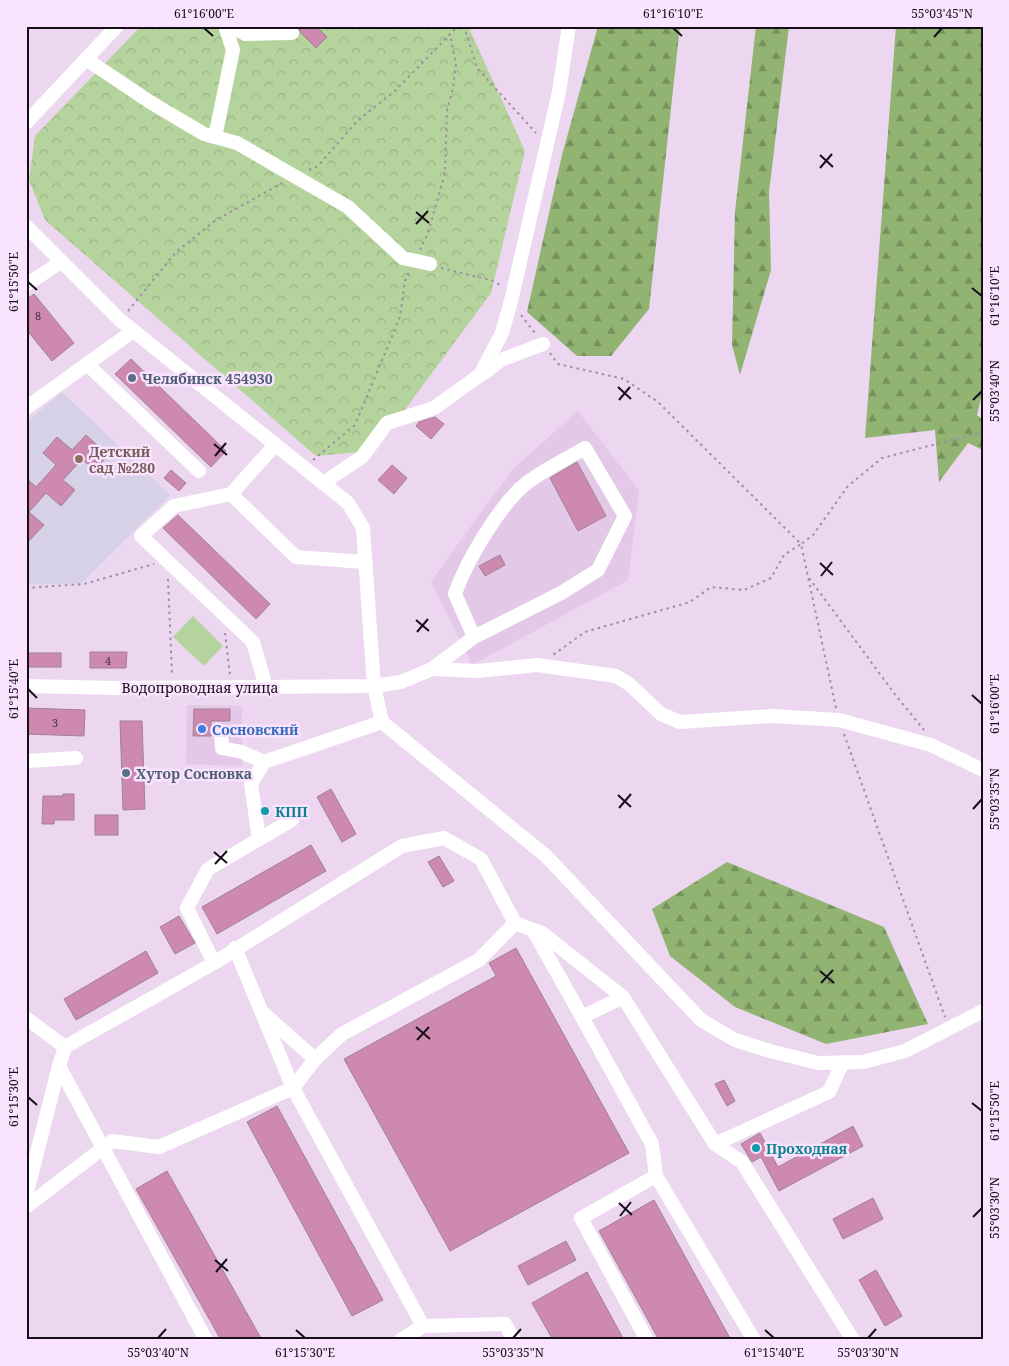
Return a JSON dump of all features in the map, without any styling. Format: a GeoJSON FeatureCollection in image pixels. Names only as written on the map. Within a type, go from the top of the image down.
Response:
{"type":"FeatureCollection","features":[{"type":"Feature","properties":{"kind":"street"},"geometry":{"type":"LineString","coordinates":[[26,123],[117,26]]}},
{"type":"Feature","properties":{"kind":"street"},"geometry":{"type":"LineString","coordinates":[[215,137],[233,50],[225,26]]}},
{"type":"Feature","properties":{"kind":"street"},"geometry":{"type":"LineString","coordinates":[[232,26],[245,34],[292,33]]}},
{"type":"Feature","properties":{"kind":"street"},"geometry":{"type":"LineString","coordinates":[[480,376],[502,333],[512,298],[559,92],[569,26]]}},
{"type":"Feature","properties":{"kind":"street"},"geometry":{"type":"LineString","coordinates":[[86,59],[150,102],[204,134],[237,143],[348,207],[402,258],[430,264]]}},
{"type":"Feature","properties":{"kind":"street"},"geometry":{"type":"LineString","coordinates":[[26,226],[133,331],[348,503],[363,528],[374,686],[382,722],[546,856],[701,1020],[735,1040],[770,1051],[818,1063],[863,1062],[905,1051],[983,1011]]}},
{"type":"Feature","properties":{"kind":"street"},"geometry":{"type":"LineString","coordinates":[[26,285],[61,262]]}},
{"type":"Feature","properties":{"kind":"street"},"geometry":{"type":"LineString","coordinates":[[26,408],[133,331]]}},
{"type":"Feature","properties":{"kind":"street"},"geometry":{"type":"LineString","coordinates":[[323,483],[362,457],[387,424],[434,408],[501,360],[543,344]]}},
{"type":"Feature","properties":{"kind":"street"},"geometry":{"type":"LineString","coordinates":[[88,364],[199,471]]}},
{"type":"Feature","properties":{"kind":"street"},"geometry":{"type":"LineString","coordinates":[[266,687],[253,642],[141,536],[174,506],[231,494],[275,445]]}},
{"type":"Feature","properties":{"kind":"street"},"geometry":{"type":"LineString","coordinates":[[432,669],[474,637],[561,592],[598,570],[626,516],[585,448],[528,483],[506,504],[460,577],[455,594],[474,637]]}},
{"type":"Feature","properties":{"kind":"street"},"geometry":{"type":"LineString","coordinates":[[231,494],[296,557],[364,562]]}},
{"type":"Feature","properties":{"kind":"street"},"geometry":{"type":"LineString","coordinates":[[432,669],[478,671],[537,666],[616,676],[628,684],[661,714],[680,722],[773,716],[839,720],[932,745],[983,770]]}},
{"type":"Feature","properties":{"kind":"street","name":"Водопроводная улица"},"geometry":{"type":"LineString","coordinates":[[26,686],[374,686],[401,682],[432,669]]}},
{"type":"Feature","properties":{"kind":"street"},"geometry":{"type":"LineString","coordinates":[[259,839],[251,784],[264,762],[382,722]]}},
{"type":"Feature","properties":{"kind":"street"},"geometry":{"type":"LineString","coordinates":[[221,733],[222,748],[242,752],[264,762]]}},
{"type":"Feature","properties":{"kind":"street"},"geometry":{"type":"LineString","coordinates":[[26,761],[76,758]]}},
{"type":"Feature","properties":{"kind":"street"},"geometry":{"type":"LineString","coordinates":[[214,963],[187,908],[208,869],[292,820]]}},
{"type":"Feature","properties":{"kind":"street"},"geometry":{"type":"LineString","coordinates":[[26,1196],[65,1048],[214,963],[235,948],[402,846],[444,838],[481,859],[515,923],[542,933],[623,997],[715,1144],[742,1162],[853,1340]]}},
{"type":"Feature","properties":{"kind":"street"},"geometry":{"type":"LineString","coordinates":[[26,1207],[112,1141],[159,1147],[293,1088],[315,1059],[342,1034],[479,960],[515,923]]}},
{"type":"Feature","properties":{"kind":"street"},"geometry":{"type":"LineString","coordinates":[[533,930],[652,1144],[656,1176],[754,1340]]}},
{"type":"Feature","properties":{"kind":"street"},"geometry":{"type":"LineString","coordinates":[[235,948],[293,1088],[422,1326]]}},
{"type":"Feature","properties":{"kind":"street"},"geometry":{"type":"LineString","coordinates":[[582,1017],[623,997]]}},
{"type":"Feature","properties":{"kind":"street"},"geometry":{"type":"LineString","coordinates":[[261,1010],[315,1059]]}},
{"type":"Feature","properties":{"kind":"street"},"geometry":{"type":"LineString","coordinates":[[26,1018],[65,1048]]}},
{"type":"Feature","properties":{"kind":"street"},"geometry":{"type":"LineString","coordinates":[[715,1144],[829,1092],[843,1062]]}},
{"type":"Feature","properties":{"kind":"street"},"geometry":{"type":"LineString","coordinates":[[60,1066],[206,1340]]}},
{"type":"Feature","properties":{"kind":"street"},"geometry":{"type":"LineString","coordinates":[[647,1340],[581,1218],[656,1176]]}},
{"type":"Feature","properties":{"kind":"street"},"geometry":{"type":"LineString","coordinates":[[401,1340],[422,1326],[505,1324],[514,1340]]}},
{"type":"Feature","properties":{"kind":"path"},"geometry":{"type":"LineString","coordinates":[[464,26],[477,68],[546,146]]}},
{"type":"Feature","properties":{"kind":"path"},"geometry":{"type":"LineString","coordinates":[[430,264],[454,272],[494,281],[512,298],[558,364],[624,379],[658,402],[801,544],[839,720],[949,1029]]}},
{"type":"Feature","properties":{"kind":"path"},"geometry":{"type":"LineString","coordinates":[[537,666],[585,632],[690,602],[711,587],[744,590],[771,578],[784,554],[813,535],[848,486],[882,458],[983,432]]}},
{"type":"Feature","properties":{"kind":"path"},"geometry":{"type":"LineString","coordinates":[[26,588],[84,584],[167,561],[172,687]]}},
{"type":"Feature","properties":{"kind":"path"},"geometry":{"type":"LineString","coordinates":[[808,576],[897,697],[927,733]]}},
{"type":"Feature","properties":{"kind":"path"},"geometry":{"type":"LineString","coordinates":[[222,613],[232,687]]}},
{"type":"Feature","properties":{"kind":"shaded area","name":"Детский сад №280"},"geometry":{"type":"Polygon","coordinates":[[[62,392],[170,495],[82,583],[26,585],[26,423],[62,392]]]}},
{"type":"Feature","properties":{"kind":"shaded area"},"geometry":{"type":"Polygon","coordinates":[[[578,411],[639,491],[628,580],[472,665],[431,581],[513,469],[578,411]]]}},
{"type":"Feature","properties":{"kind":"shaded area"},"geometry":{"type":"Polygon","coordinates":[[[187,705],[242,706],[242,766],[186,764],[187,705]]]}},
{"type":"Feature","properties":{"kind":"green space"},"geometry":{"type":"Polygon","coordinates":[[[141,26],[468,26],[525,151],[491,293],[395,423],[359,452],[316,456],[45,220],[29,180],[35,136],[141,26]]]}},
{"type":"Feature","properties":{"kind":"green space"},"geometry":{"type":"Polygon","coordinates":[[[598,26],[680,26],[649,309],[611,356],[577,356],[527,312],[562,155],[598,26]]]}},
{"type":"Feature","properties":{"kind":"green space"},"geometry":{"type":"Polygon","coordinates":[[[756,26],[789,26],[769,192],[771,270],[740,375],[732,345],[735,212],[756,26]]]}},
{"type":"Feature","properties":{"kind":"green space"},"geometry":{"type":"Polygon","coordinates":[[[896,26],[983,26],[983,390],[977,415],[983,420],[983,450],[968,443],[939,482],[935,430],[865,438],[896,26]]]}},
{"type":"Feature","properties":{"kind":"green space"},"geometry":{"type":"Polygon","coordinates":[[[193,616],[223,646],[204,666],[173,637],[193,616]]]}},
{"type":"Feature","properties":{"kind":"green space"},"geometry":{"type":"Polygon","coordinates":[[[727,862],[884,927],[928,1024],[826,1044],[735,1007],[670,956],[652,909],[727,862]]]}},
{"type":"Feature","properties":{"kind":"building"},"geometry":{"type":"Polygon","coordinates":[[[297,26],[316,26],[327,37],[316,48],[301,33],[297,26]]]}},
{"type":"Feature","properties":{"kind":"building"},"geometry":{"type":"Polygon","coordinates":[[[34,294],[74,343],[52,361],[26,329],[26,300],[34,294]]]}},
{"type":"Feature","properties":{"kind":"building"},"geometry":{"type":"Polygon","coordinates":[[[131,359],[226,451],[211,467],[115,374],[131,359]]]}},
{"type":"Feature","properties":{"kind":"building"},"geometry":{"type":"Polygon","coordinates":[[[435,417],[444,424],[431,439],[416,426],[419,422],[435,417]]]}},
{"type":"Feature","properties":{"kind":"building"},"geometry":{"type":"Polygon","coordinates":[[[86,435],[108,455],[95,470],[82,459],[63,480],[75,490],[61,506],[46,493],[29,512],[44,525],[26,544],[26,478],[36,487],[56,465],[43,453],[57,437],[72,450],[86,435]]]}},
{"type":"Feature","properties":{"kind":"building"},"geometry":{"type":"Polygon","coordinates":[[[577,462],[606,516],[578,531],[550,478],[577,462]]]}},
{"type":"Feature","properties":{"kind":"building"},"geometry":{"type":"Polygon","coordinates":[[[392,465],[407,478],[394,494],[378,480],[392,465]]]}},
{"type":"Feature","properties":{"kind":"building"},"geometry":{"type":"Polygon","coordinates":[[[171,470],[186,483],[179,491],[164,478],[171,470]]]}},
{"type":"Feature","properties":{"kind":"building"},"geometry":{"type":"Polygon","coordinates":[[[178,515],[270,604],[256,619],[163,528],[178,515]]]}},
{"type":"Feature","properties":{"kind":"building"},"geometry":{"type":"Polygon","coordinates":[[[500,555],[505,565],[485,576],[479,566],[500,555]]]}},
{"type":"Feature","properties":{"kind":"building"},"geometry":{"type":"Polygon","coordinates":[[[90,652],[127,652],[126,668],[90,668],[90,652]]]}},
{"type":"Feature","properties":{"kind":"building"},"geometry":{"type":"Polygon","coordinates":[[[28,653],[61,653],[61,667],[28,667],[28,653]]]}},
{"type":"Feature","properties":{"kind":"building"},"geometry":{"type":"Polygon","coordinates":[[[26,708],[85,710],[84,736],[26,734],[26,708]]]}},
{"type":"Feature","properties":{"kind":"building","name":"Сосновский"},"geometry":{"type":"Polygon","coordinates":[[[194,709],[230,709],[230,721],[211,721],[211,736],[193,736],[194,709]]]}},
{"type":"Feature","properties":{"kind":"building"},"geometry":{"type":"Polygon","coordinates":[[[120,721],[142,721],[145,809],[123,810],[120,721]]]}},
{"type":"Feature","properties":{"kind":"building"},"geometry":{"type":"Polygon","coordinates":[[[331,789],[356,834],[342,842],[317,797],[331,789]]]}},
{"type":"Feature","properties":{"kind":"building"},"geometry":{"type":"Polygon","coordinates":[[[63,794],[74,794],[74,820],[54,820],[54,824],[42,824],[43,796],[63,796],[63,794]]]}},
{"type":"Feature","properties":{"kind":"building"},"geometry":{"type":"Polygon","coordinates":[[[95,815],[118,815],[118,835],[95,835],[95,815]]]}},
{"type":"Feature","properties":{"kind":"building"},"geometry":{"type":"Polygon","coordinates":[[[311,845],[326,871],[217,934],[202,907],[311,845]]]}},
{"type":"Feature","properties":{"kind":"building"},"geometry":{"type":"Polygon","coordinates":[[[439,856],[454,881],[443,887],[428,862],[439,856]]]}},
{"type":"Feature","properties":{"kind":"building"},"geometry":{"type":"Polygon","coordinates":[[[179,916],[195,943],[175,954],[160,927],[179,916]]]}},
{"type":"Feature","properties":{"kind":"building"},"geometry":{"type":"Polygon","coordinates":[[[516,948],[629,1153],[450,1251],[344,1059],[496,976],[489,963],[516,948]]]}},
{"type":"Feature","properties":{"kind":"building"},"geometry":{"type":"Polygon","coordinates":[[[146,951],[158,973],[76,1020],[64,999],[146,951]]]}},
{"type":"Feature","properties":{"kind":"building"},"geometry":{"type":"Polygon","coordinates":[[[724,1080],[735,1101],[727,1106],[715,1084],[724,1080]]]}},
{"type":"Feature","properties":{"kind":"building"},"geometry":{"type":"Polygon","coordinates":[[[277,1106],[383,1300],[352,1316],[247,1122],[277,1106]]]}},
{"type":"Feature","properties":{"kind":"building"},"geometry":{"type":"Polygon","coordinates":[[[853,1126],[863,1146],[779,1191],[761,1157],[752,1162],[741,1144],[760,1133],[778,1167],[853,1126]]]}},
{"type":"Feature","properties":{"kind":"building"},"geometry":{"type":"Polygon","coordinates":[[[167,1171],[262,1340],[221,1340],[136,1189],[167,1171]]]}},
{"type":"Feature","properties":{"kind":"building"},"geometry":{"type":"Polygon","coordinates":[[[873,1198],[883,1219],[843,1239],[833,1219],[873,1198]]]}},
{"type":"Feature","properties":{"kind":"building"},"geometry":{"type":"Polygon","coordinates":[[[654,1200],[731,1340],[659,1340],[599,1231],[654,1200]]]}},
{"type":"Feature","properties":{"kind":"building"},"geometry":{"type":"Polygon","coordinates":[[[566,1241],[576,1260],[528,1285],[518,1266],[566,1241]]]}},
{"type":"Feature","properties":{"kind":"building"},"geometry":{"type":"Polygon","coordinates":[[[876,1270],[902,1316],[885,1326],[859,1280],[876,1270]]]}},
{"type":"Feature","properties":{"kind":"building"},"geometry":{"type":"Polygon","coordinates":[[[587,1272],[624,1340],[553,1340],[532,1303],[587,1272]]]}},
{"type":"Feature","properties":{"kind":"place","name":"Челябинск 454930"},"geometry":{"type":"Point","coordinates":[132,378]}},
{"type":"Feature","properties":{"kind":"place","name":"Детский сад №280"},"geometry":{"type":"Point","coordinates":[79,459]}},
{"type":"Feature","properties":{"kind":"place","name":"Сосновский"},"geometry":{"type":"Point","coordinates":[202,729]}},
{"type":"Feature","properties":{"kind":"place","name":"Хутор Сосновка"},"geometry":{"type":"Point","coordinates":[126,773]}},
{"type":"Feature","properties":{"kind":"place","name":"КПП"},"geometry":{"type":"Point","coordinates":[265,811]}},
{"type":"Feature","properties":{"kind":"place","name":"Проходная"},"geometry":{"type":"Point","coordinates":[756,1148]}}]}
